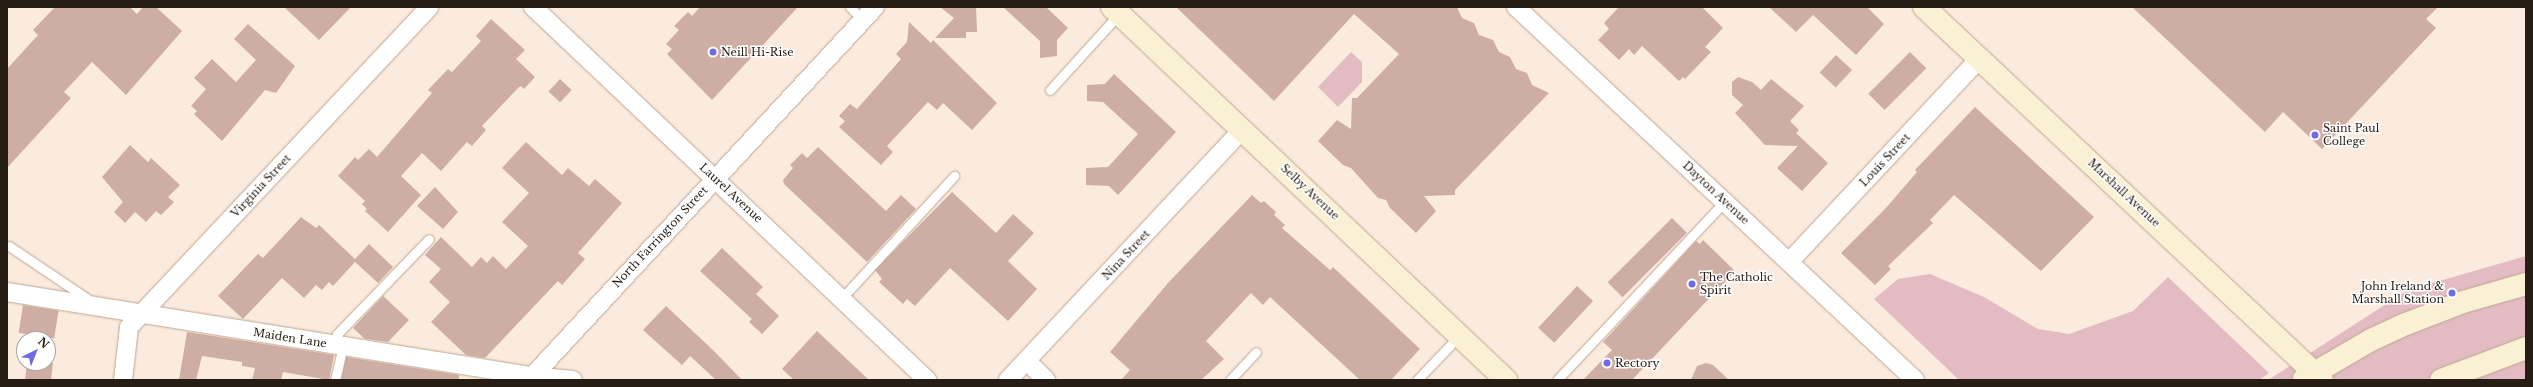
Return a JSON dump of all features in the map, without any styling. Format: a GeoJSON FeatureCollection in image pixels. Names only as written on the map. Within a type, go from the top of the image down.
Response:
{"type":"FeatureCollection","features":[{"type":"Feature","properties":{"kind":"street","name":"Virginia Street"},"geometry":{"type":"LineString","coordinates":[[123,380],[129,327],[430,7]]}},
{"type":"Feature","properties":{"kind":"street","name":"Laurel Avenue"},"geometry":{"type":"LineString","coordinates":[[533,7],[927,380]]}},
{"type":"Feature","properties":{"kind":"street","name":"Dayton Avenue"},"geometry":{"type":"LineString","coordinates":[[1516,7],[1790,261],[1915,380]]}},
{"type":"Feature","properties":{"kind":"street","name":"Marshall Avenue"},"geometry":{"type":"LineString","coordinates":[[1924,7],[1980,58],[2314,377]]}},
{"type":"Feature","properties":{"kind":"street","name":"Selby Avenue"},"geometry":{"type":"LineString","coordinates":[[1115,11],[1243,129],[1460,334],[1506,380]]}},
{"type":"Feature","properties":{"kind":"street","name":"North Farrington Street"},"geometry":{"type":"LineString","coordinates":[[530,378],[869,13]]}},
{"type":"Feature","properties":{"kind":"street","name":"Louis Street"},"geometry":{"type":"LineString","coordinates":[[1790,261],[1980,58]]}},
{"type":"Feature","properties":{"kind":"street","name":"Nina Street"},"geometry":{"type":"LineString","coordinates":[[1008,380],[1243,129]]}},
{"type":"Feature","properties":{"kind":"street"},"geometry":{"type":"LineString","coordinates":[[2314,377],[2406,324],[2463,302],[2526,284]]}},
{"type":"Feature","properties":{"kind":"street","name":"Maiden Lane"},"geometry":{"type":"LineString","coordinates":[[7,292],[530,378],[573,380]]}},
{"type":"Feature","properties":{"kind":"street"},"geometry":{"type":"LineString","coordinates":[[2441,380],[2526,348]]}},
{"type":"Feature","properties":{"kind":"street"},"geometry":{"type":"LineString","coordinates":[[1027,361],[1046,380]]}},
{"type":"Feature","properties":{"kind":"lane"},"geometry":{"type":"LineString","coordinates":[[850,7],[869,13]]}},
{"type":"Feature","properties":{"kind":"lane"},"geometry":{"type":"LineString","coordinates":[[1050,90],[1115,11]]}},
{"type":"Feature","properties":{"kind":"lane"},"geometry":{"type":"LineString","coordinates":[[842,298],[954,176]]}},
{"type":"Feature","properties":{"kind":"lane"},"geometry":{"type":"LineString","coordinates":[[1557,380],[1725,201]]}},
{"type":"Feature","properties":{"kind":"lane"},"geometry":{"type":"LineString","coordinates":[[335,380],[340,346],[337,334],[429,239]]}},
{"type":"Feature","properties":{"kind":"lane"},"geometry":{"type":"LineString","coordinates":[[10,246],[100,308]]}},
{"type":"Feature","properties":{"kind":"lane"},"geometry":{"type":"LineString","coordinates":[[1417,380],[1460,334]]}},
{"type":"Feature","properties":{"kind":"lane"},"geometry":{"type":"LineString","coordinates":[[1230,380],[1256,352]]}},
{"type":"Feature","properties":{"kind":"shaded area"},"geometry":{"type":"Polygon","coordinates":[[[1351,52],[1362,62],[1362,82],[1338,107],[1318,87],[1351,52]]]}},
{"type":"Feature","properties":{"kind":"shaded area"},"geometry":{"type":"Polygon","coordinates":[[[2526,256],[2526,380],[2268,380],[2408,290],[2526,256]]]}},
{"type":"Feature","properties":{"kind":"shaded area"},"geometry":{"type":"Polygon","coordinates":[[[1930,274],[1984,297],[2038,329],[2069,334],[2133,311],[2168,277],[2269,373],[2259,380],[1959,380],[1874,299],[1898,279],[1930,274]]]}},
{"type":"Feature","properties":{"kind":"building"},"geometry":{"type":"Polygon","coordinates":[[[55,7],[130,7],[137,14],[143,7],[156,7],[182,31],[126,95],[92,62],[64,92],[71,98],[7,168],[7,69],[38,35],[33,30],[55,7]]]}},
{"type":"Feature","properties":{"kind":"building"},"geometry":{"type":"Polygon","coordinates":[[[284,7],[351,7],[319,40],[284,7]]]}},
{"type":"Feature","properties":{"kind":"building","name":"Neill Hi-Rise"},"geometry":{"type":"Polygon","coordinates":[[[700,7],[798,7],[712,100],[667,54],[672,49],[666,44],[679,30],[674,26],[688,12],[692,16],[700,7]]]}},
{"type":"Feature","properties":{"kind":"building"},"geometry":{"type":"Polygon","coordinates":[[[940,7],[976,7],[977,32],[966,32],[966,38],[935,38],[954,18],[940,7]]]}},
{"type":"Feature","properties":{"kind":"building"},"geometry":{"type":"Polygon","coordinates":[[[1003,7],[1046,7],[1068,28],[1057,40],[1057,56],[1040,58],[1040,41],[1003,7]]]}},
{"type":"Feature","properties":{"kind":"building"},"geometry":{"type":"Polygon","coordinates":[[[1176,7],[1457,7],[1462,18],[1474,23],[1479,35],[1493,40],[1499,52],[1510,57],[1516,69],[1527,73],[1532,85],[1549,93],[1455,190],[1455,195],[1424,196],[1436,211],[1416,233],[1390,208],[1386,200],[1378,198],[1351,168],[1343,165],[1318,141],[1337,120],[1351,129],[1352,98],[1357,98],[1399,54],[1354,14],[1274,101],[1176,7]]]}},
{"type":"Feature","properties":{"kind":"building"},"geometry":{"type":"Polygon","coordinates":[[[1619,7],[1702,7],[1723,28],[1705,47],[1711,52],[1685,79],[1683,77],[1679,81],[1642,46],[1634,55],[1629,49],[1619,60],[1598,40],[1609,29],[1604,23],[1619,7]]]}},
{"type":"Feature","properties":{"kind":"building"},"geometry":{"type":"Polygon","coordinates":[[[1769,7],[1867,7],[1884,24],[1856,55],[1813,15],[1796,32],[1769,7]]]}},
{"type":"Feature","properties":{"kind":"building"},"geometry":{"type":"Polygon","coordinates":[[[2132,7],[2438,7],[2426,19],[2436,28],[2322,149],[2283,112],[2265,132],[2132,7]]]}},
{"type":"Feature","properties":{"kind":"building"},"geometry":{"type":"Polygon","coordinates":[[[491,19],[525,50],[516,59],[535,77],[524,89],[521,86],[518,88],[482,126],[486,130],[472,146],[467,142],[441,171],[422,153],[401,176],[421,195],[388,232],[365,211],[367,209],[362,204],[365,201],[338,176],[355,157],[358,160],[369,149],[377,157],[432,93],[428,90],[448,69],[452,72],[481,41],[476,36],[491,19]]]}},
{"type":"Feature","properties":{"kind":"building"},"geometry":{"type":"Polygon","coordinates":[[[909,22],[931,43],[933,40],[997,103],[972,130],[943,103],[937,110],[928,102],[887,146],[893,152],[881,165],[839,127],[845,121],[839,116],[850,104],[857,109],[901,59],[896,54],[907,42],[909,22]]]}},
{"type":"Feature","properties":{"kind":"building"},"geometry":{"type":"Polygon","coordinates":[[[248,24],[295,66],[276,93],[265,90],[222,141],[194,114],[197,111],[191,106],[206,89],[194,78],[212,59],[236,82],[256,60],[234,39],[248,24]]]}},
{"type":"Feature","properties":{"kind":"building"},"geometry":{"type":"Polygon","coordinates":[[[1910,52],[1926,68],[1885,110],[1868,94],[1910,52]]]}},
{"type":"Feature","properties":{"kind":"building"},"geometry":{"type":"Polygon","coordinates":[[[1836,55],[1852,70],[1836,88],[1820,73],[1836,55]]]}},
{"type":"Feature","properties":{"kind":"building"},"geometry":{"type":"Polygon","coordinates":[[[1114,74],[1176,132],[1118,195],[1109,186],[1086,185],[1086,168],[1108,167],[1138,134],[1103,102],[1087,101],[1087,85],[1105,84],[1114,74]]]}},
{"type":"Feature","properties":{"kind":"building"},"geometry":{"type":"Polygon","coordinates":[[[1738,77],[1752,82],[1761,90],[1771,79],[1804,106],[1790,121],[1799,130],[1796,133],[1828,163],[1802,191],[1777,168],[1798,146],[1765,145],[1735,113],[1743,105],[1732,95],[1732,82],[1738,77]]]}},
{"type":"Feature","properties":{"kind":"building"},"geometry":{"type":"Polygon","coordinates":[[[560,79],[572,90],[560,102],[548,91],[560,79]]]}},
{"type":"Feature","properties":{"kind":"building"},"geometry":{"type":"Polygon","coordinates":[[[1975,107],[2094,217],[2041,271],[1954,195],[1930,220],[1933,223],[1888,266],[1891,269],[1875,285],[1841,253],[1885,209],[1917,172],[1915,170],[1975,107]]]}},
{"type":"Feature","properties":{"kind":"building"},"geometry":{"type":"Polygon","coordinates":[[[526,142],[562,175],[568,168],[589,186],[595,179],[622,203],[578,253],[585,259],[562,285],[558,281],[485,358],[466,355],[431,322],[450,302],[429,282],[441,269],[425,255],[441,237],[472,267],[481,257],[487,263],[493,256],[506,269],[528,246],[502,222],[529,193],[502,168],[526,142]]]}},
{"type":"Feature","properties":{"kind":"building"},"geometry":{"type":"Polygon","coordinates":[[[130,145],[148,162],[151,158],[180,185],[168,197],[174,202],[161,215],[156,211],[146,222],[135,212],[125,223],[114,212],[123,202],[102,177],[130,145]]]}},
{"type":"Feature","properties":{"kind":"building"},"geometry":{"type":"Polygon","coordinates":[[[818,147],[886,211],[901,195],[916,209],[867,262],[784,184],[783,180],[793,168],[790,165],[802,153],[807,158],[818,147]]]}},
{"type":"Feature","properties":{"kind":"building"},"geometry":{"type":"Polygon","coordinates":[[[435,187],[458,212],[443,229],[417,206],[435,187]]]}},
{"type":"Feature","properties":{"kind":"building"},"geometry":{"type":"Polygon","coordinates":[[[952,192],[996,233],[1013,214],[1034,233],[1008,261],[1037,289],[1008,321],[950,268],[915,306],[907,299],[903,304],[879,282],[882,279],[875,270],[952,192]]]}},
{"type":"Feature","properties":{"kind":"building"},"geometry":{"type":"Polygon","coordinates":[[[1252,195],[1261,203],[1264,201],[1276,212],[1274,215],[1285,225],[1282,228],[1330,270],[1333,267],[1420,349],[1391,380],[1360,380],[1270,297],[1263,305],[1251,293],[1206,341],[1224,359],[1201,380],[1121,380],[1130,370],[1110,352],[1168,283],[1252,195]]]}},
{"type":"Feature","properties":{"kind":"building"},"geometry":{"type":"Polygon","coordinates":[[[301,217],[316,228],[319,225],[355,259],[369,244],[393,267],[378,283],[355,262],[333,286],[329,282],[322,290],[316,285],[304,298],[282,278],[243,319],[218,296],[258,254],[263,258],[301,217]]]}},
{"type":"Feature","properties":{"kind":"building"},"geometry":{"type":"Polygon","coordinates":[[[1672,218],[1687,233],[1623,297],[1608,282],[1672,218]]]}},
{"type":"Feature","properties":{"kind":"building"},"geometry":{"type":"Polygon","coordinates":[[[1703,240],[1735,271],[1632,380],[1583,380],[1612,350],[1603,342],[1696,241],[1700,244],[1703,240]]]}},
{"type":"Feature","properties":{"kind":"building"},"geometry":{"type":"Polygon","coordinates":[[[722,248],[763,287],[756,294],[779,316],[762,334],[749,322],[752,319],[700,271],[722,248]]]}},
{"type":"Feature","properties":{"kind":"building"},"geometry":{"type":"Polygon","coordinates":[[[1577,286],[1593,301],[1554,343],[1538,328],[1577,286]]]}},
{"type":"Feature","properties":{"kind":"building"},"geometry":{"type":"Polygon","coordinates":[[[383,296],[409,320],[388,342],[365,339],[353,328],[383,296]]]}},
{"type":"Feature","properties":{"kind":"building"},"geometry":{"type":"Polygon","coordinates":[[[23,305],[59,311],[55,331],[19,331],[23,305]]]}},
{"type":"Feature","properties":{"kind":"building"},"geometry":{"type":"Polygon","coordinates":[[[666,306],[714,351],[742,380],[716,380],[690,356],[682,365],[643,330],[666,306]]]}},
{"type":"Feature","properties":{"kind":"building"},"geometry":{"type":"Polygon","coordinates":[[[817,331],[869,380],[794,380],[782,369],[817,331]]]}},
{"type":"Feature","properties":{"kind":"building"},"geometry":{"type":"Polygon","coordinates":[[[187,332],[334,355],[329,380],[283,372],[281,380],[252,380],[255,368],[242,366],[242,362],[202,356],[196,380],[179,380],[187,332]]]}},
{"type":"Feature","properties":{"kind":"building"},"geometry":{"type":"Polygon","coordinates":[[[346,357],[459,375],[459,380],[341,380],[346,357]]]}},
{"type":"Feature","properties":{"kind":"building"},"geometry":{"type":"Polygon","coordinates":[[[1706,363],[1713,365],[1729,380],[1691,380],[1697,366],[1706,363]]]}},
{"type":"Feature","properties":{"kind":"building"},"geometry":{"type":"Polygon","coordinates":[[[26,371],[52,371],[51,380],[25,380],[26,371]]]}},
{"type":"Feature","properties":{"kind":"place","name":"Neill Hi-Rise"},"geometry":{"type":"Point","coordinates":[713,52]}},
{"type":"Feature","properties":{"kind":"place","name":"Saint Paul College"},"geometry":{"type":"Point","coordinates":[2315,135]}},
{"type":"Feature","properties":{"kind":"place","name":"The Catholic Spirit"},"geometry":{"type":"Point","coordinates":[1692,284]}},
{"type":"Feature","properties":{"kind":"place","name":"John Ireland & Marshall Station"},"geometry":{"type":"Point","coordinates":[2452,293]}},
{"type":"Feature","properties":{"kind":"place","name":"Rectory"},"geometry":{"type":"Point","coordinates":[1607,363]}}]}
